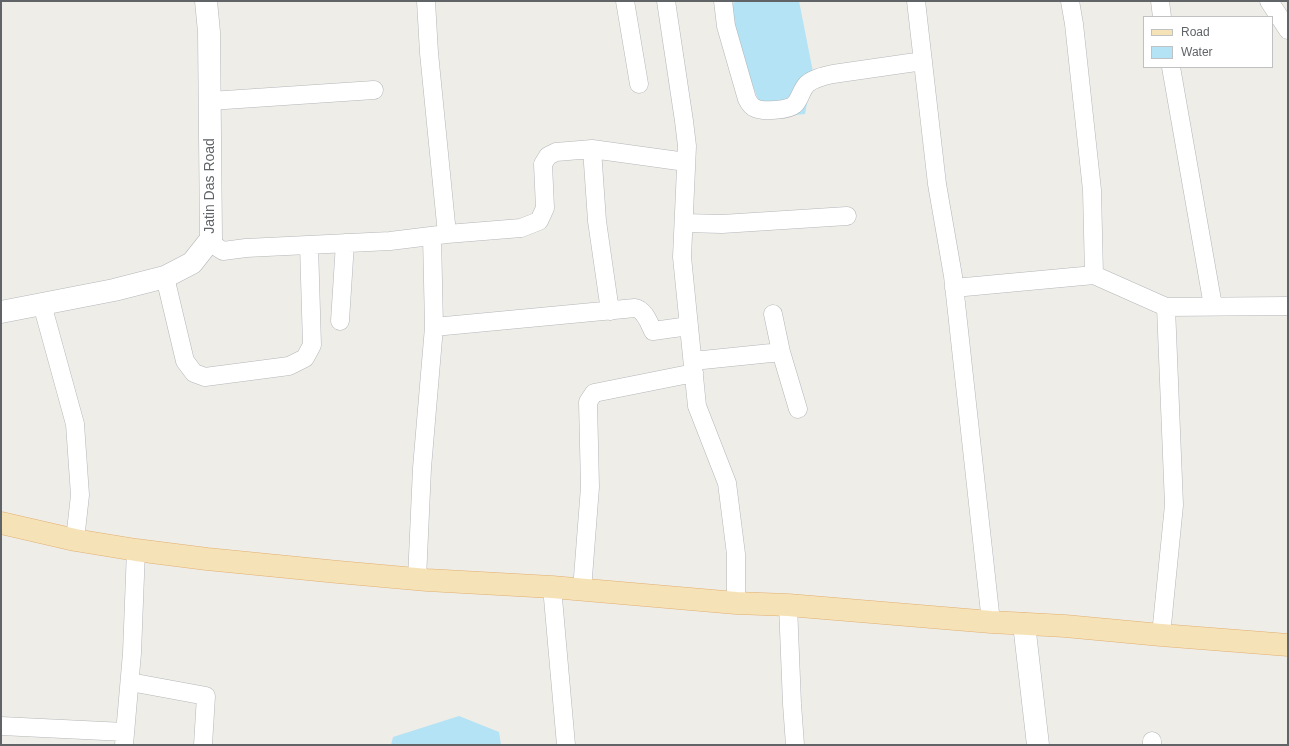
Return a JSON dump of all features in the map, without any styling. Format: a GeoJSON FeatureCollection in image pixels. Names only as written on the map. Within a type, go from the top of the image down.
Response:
{"type":"FeatureCollection","features":[{"type":"Feature","properties":{"kind":"main road"},"geometry":{"type":"LineString","coordinates":[[1,523],[75,540],[207,560],[417,579],[552,587],[736,603],[788,605],[991,622],[1066,626],[1288,645]]}},
{"type":"Feature","properties":{"kind":"street","name":"Jatin Das Road"},"geometry":{"type":"LineString","coordinates":[[1,312],[114,290],[165,277],[192,263],[211,239],[209,32],[206,1]]}},
{"type":"Feature","properties":{"kind":"street"},"geometry":{"type":"LineString","coordinates":[[417,579],[422,460],[434,327],[440,235],[426,1]]}},
{"type":"Feature","properties":{"kind":"street"},"geometry":{"type":"LineString","coordinates":[[625,1],[639,84]]}},
{"type":"Feature","properties":{"kind":"street"},"geometry":{"type":"LineString","coordinates":[[666,1],[687,146],[682,257],[697,406],[727,483],[736,554],[736,603]]}},
{"type":"Feature","properties":{"kind":"street"},"geometry":{"type":"LineString","coordinates":[[723,1],[726,26],[747,99],[753,108],[769,110],[793,107],[807,84],[819,77],[923,61]]}},
{"type":"Feature","properties":{"kind":"street"},"geometry":{"type":"LineString","coordinates":[[916,1],[937,184],[954,288],[991,622]]}},
{"type":"Feature","properties":{"kind":"street"},"geometry":{"type":"LineString","coordinates":[[1070,1],[1074,24],[1092,190],[1094,275]]}},
{"type":"Feature","properties":{"kind":"street"},"geometry":{"type":"LineString","coordinates":[[1160,1],[1162,16]]}},
{"type":"Feature","properties":{"kind":"street"},"geometry":{"type":"LineString","coordinates":[[1269,1],[1288,30]]}},
{"type":"Feature","properties":{"kind":"street"},"geometry":{"type":"LineString","coordinates":[[1171,68],[1213,306]]}},
{"type":"Feature","properties":{"kind":"street"},"geometry":{"type":"LineString","coordinates":[[210,101],[374,90]]}},
{"type":"Feature","properties":{"kind":"street"},"geometry":{"type":"LineString","coordinates":[[592,149],[597,220],[610,310]]}},
{"type":"Feature","properties":{"kind":"street"},"geometry":{"type":"LineString","coordinates":[[209,242],[223,251],[246,248],[390,241],[521,228],[539,221],[545,208],[543,164],[548,156],[556,152],[592,149],[686,162]]}},
{"type":"Feature","properties":{"kind":"street"},"geometry":{"type":"LineString","coordinates":[[684,223],[722,224],[846,216]]}},
{"type":"Feature","properties":{"kind":"street"},"geometry":{"type":"LineString","coordinates":[[340,321],[345,243]]}},
{"type":"Feature","properties":{"kind":"street"},"geometry":{"type":"LineString","coordinates":[[165,277],[185,361],[194,373],[205,377],[289,366],[305,358],[312,345],[308,245]]}},
{"type":"Feature","properties":{"kind":"street"},"geometry":{"type":"LineString","coordinates":[[954,288],[1094,275],[1166,307],[1288,306]]}},
{"type":"Feature","properties":{"kind":"street"},"geometry":{"type":"LineString","coordinates":[[42,304],[75,424],[80,495],[75,540]]}},
{"type":"Feature","properties":{"kind":"street"},"geometry":{"type":"LineString","coordinates":[[1161,635],[1174,505],[1166,307]]}},
{"type":"Feature","properties":{"kind":"street"},"geometry":{"type":"LineString","coordinates":[[434,327],[635,308],[640,309],[653,331],[689,326]]}},
{"type":"Feature","properties":{"kind":"street"},"geometry":{"type":"LineString","coordinates":[[773,314],[781,352],[798,408]]}},
{"type":"Feature","properties":{"kind":"street"},"geometry":{"type":"LineString","coordinates":[[582,590],[590,487],[588,402],[594,394],[693,367],[781,352]]}},
{"type":"Feature","properties":{"kind":"street"},"geometry":{"type":"LineString","coordinates":[[1,726],[125,739],[130,682],[136,550]]}},
{"type":"Feature","properties":{"kind":"street"},"geometry":{"type":"LineString","coordinates":[[552,587],[566,745]]}},
{"type":"Feature","properties":{"kind":"street"},"geometry":{"type":"LineString","coordinates":[[788,605],[795,745]]}},
{"type":"Feature","properties":{"kind":"street"},"geometry":{"type":"LineString","coordinates":[[1024,624],[1038,745]]}},
{"type":"Feature","properties":{"kind":"street"},"geometry":{"type":"LineString","coordinates":[[130,682],[206,696],[203,745]]}},
{"type":"Feature","properties":{"kind":"water"},"geometry":{"type":"Polygon","coordinates":[[[737,1],[799,1],[813,72],[805,114],[765,118],[733,33],[731,4],[737,1]]]}},
{"type":"Feature","properties":{"kind":"water"},"geometry":{"type":"Polygon","coordinates":[[[459,716],[499,732],[501,745],[391,745],[393,737],[459,716]]]}}]}
